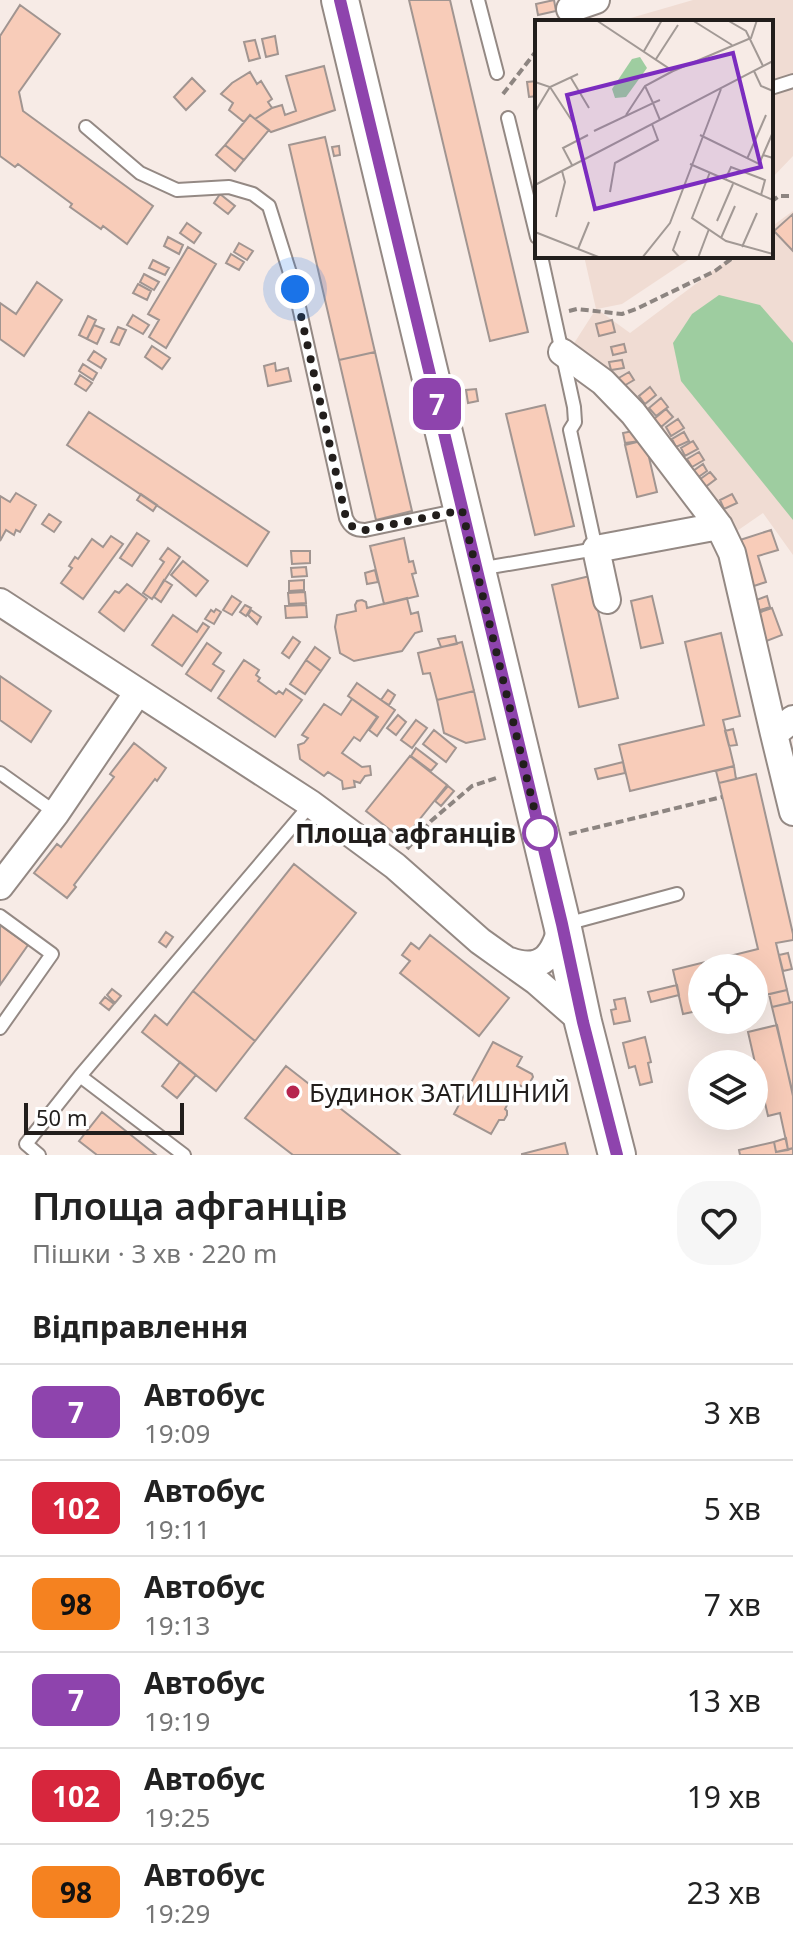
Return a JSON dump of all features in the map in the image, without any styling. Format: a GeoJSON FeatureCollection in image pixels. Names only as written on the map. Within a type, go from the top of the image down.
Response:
{"type":"FeatureCollection","features":[{"type":"Feature","properties":{"kind":"street"},"geometry":{"type":"LineString","coordinates":[[340,0],[617,1155]]}},
{"type":"Feature","properties":{"kind":"street"},"geometry":{"type":"LineString","coordinates":[[570,9],[596,0]]}},
{"type":"Feature","properties":{"kind":"street"},"geometry":{"type":"LineString","coordinates":[[562,352],[603,382],[633,413],[719,526],[732,553],[784,726],[793,812]]}},
{"type":"Feature","properties":{"kind":"street"},"geometry":{"type":"LineString","coordinates":[[607,600],[596,549],[719,526]]}},
{"type":"Feature","properties":{"kind":"street"},"geometry":{"type":"LineString","coordinates":[[0,602],[311,804],[395,866],[480,941],[510,961],[583,1022]]}},
{"type":"Feature","properties":{"kind":"street"},"geometry":{"type":"LineString","coordinates":[[0,886],[56,813],[138,692]]}},
{"type":"Feature","properties":{"kind":"street"},"geometry":{"type":"LineString","coordinates":[[510,961],[531,965],[543,960],[557,943],[562,924]]}},
{"type":"Feature","properties":{"kind":"lane"},"geometry":{"type":"LineString","coordinates":[[478,0],[497,73]]}},
{"type":"Feature","properties":{"kind":"lane"},"geometry":{"type":"LineString","coordinates":[[773,87],[793,81]]}},
{"type":"Feature","properties":{"kind":"lane"},"geometry":{"type":"LineString","coordinates":[[508,118],[535,229]]}},
{"type":"Feature","properties":{"kind":"lane"},"geometry":{"type":"LineString","coordinates":[[86,127],[140,173],[177,190],[229,187],[253,194],[269,206],[295,289],[350,526],[365,530],[462,510]]}},
{"type":"Feature","properties":{"kind":"lane"},"geometry":{"type":"LineString","coordinates":[[476,569],[596,549],[570,430],[575,416],[541,258]]}},
{"type":"Feature","properties":{"kind":"lane"},"geometry":{"type":"LineString","coordinates":[[0,773],[56,813]]}},
{"type":"Feature","properties":{"kind":"lane"},"geometry":{"type":"LineString","coordinates":[[39,1155],[26,1144],[311,804]]}},
{"type":"Feature","properties":{"kind":"lane"},"geometry":{"type":"LineString","coordinates":[[562,924],[677,894]]}},
{"type":"Feature","properties":{"kind":"lane"},"geometry":{"type":"LineString","coordinates":[[0,916],[52,954],[0,1028]]}},
{"type":"Feature","properties":{"kind":"lane"},"geometry":{"type":"LineString","coordinates":[[80,1076],[184,1155]]}},
{"type":"Feature","properties":{"kind":"path"},"geometry":{"type":"LineString","coordinates":[[503,94],[535,53]]}},
{"type":"Feature","properties":{"kind":"path"},"geometry":{"type":"LineString","coordinates":[[497,73],[508,118]]}},
{"type":"Feature","properties":{"kind":"path"},"geometry":{"type":"LineString","coordinates":[[773,200],[779,196],[793,196]]}},
{"type":"Feature","properties":{"kind":"path"},"geometry":{"type":"LineString","coordinates":[[555,314],[577,309],[622,314],[715,271],[732,258]]}},
{"type":"Feature","properties":{"kind":"path"},"geometry":{"type":"LineString","coordinates":[[395,866],[431,821],[472,786],[488,779],[525,773]]}},
{"type":"Feature","properties":{"kind":"path"},"geometry":{"type":"LineString","coordinates":[[542,841],[722,797]]}},
{"type":"Feature","properties":{"kind":"shaded area"},"geometry":{"type":"Polygon","coordinates":[[[693,0],[793,0],[793,156],[773,177],[773,20],[624,20],[693,0]]]}},
{"type":"Feature","properties":{"kind":"shaded area"},"geometry":{"type":"Polygon","coordinates":[[[793,211],[793,555],[763,513],[734,533],[571,348],[596,309],[584,258],[691,258],[622,304],[597,309],[630,333],[730,258],[773,258],[773,226],[793,211]]]}},
{"type":"Feature","properties":{"kind":"green space"},"geometry":{"type":"Polygon","coordinates":[[[719,295],[760,305],[793,343],[793,520],[681,381],[673,343],[692,314],[719,295]]]}},
{"type":"Feature","properties":{"kind":"building"},"geometry":{"type":"Polygon","coordinates":[[[409,0],[450,0],[528,332],[490,341],[409,0]]]}},
{"type":"Feature","properties":{"kind":"building"},"geometry":{"type":"Polygon","coordinates":[[[554,0],[556,11],[538,15],[536,4],[554,0]]]}},
{"type":"Feature","properties":{"kind":"building"},"geometry":{"type":"Polygon","coordinates":[[[20,5],[60,34],[19,92],[23,111],[153,206],[127,244],[70,207],[72,204],[18,164],[15,167],[0,156],[0,36],[20,5]]]}},
{"type":"Feature","properties":{"kind":"building"},"geometry":{"type":"Polygon","coordinates":[[[275,36],[278,54],[266,57],[262,39],[275,36]]]}},
{"type":"Feature","properties":{"kind":"building"},"geometry":{"type":"Polygon","coordinates":[[[255,40],[260,58],[249,61],[244,42],[255,40]]]}},
{"type":"Feature","properties":{"kind":"building"},"geometry":{"type":"Polygon","coordinates":[[[324,66],[335,110],[271,132],[255,119],[282,105],[285,115],[296,111],[286,76],[324,66]]]}},
{"type":"Feature","properties":{"kind":"building"},"geometry":{"type":"Polygon","coordinates":[[[250,72],[257,84],[261,81],[272,99],[268,102],[272,108],[255,119],[250,115],[244,122],[229,110],[233,103],[221,94],[250,72]]]}},
{"type":"Feature","properties":{"kind":"building"},"geometry":{"type":"Polygon","coordinates":[[[192,78],[205,91],[186,110],[174,97],[192,78]]]}},
{"type":"Feature","properties":{"kind":"building"},"geometry":{"type":"Polygon","coordinates":[[[535,81],[535,96],[529,97],[527,82],[535,81]]]}},
{"type":"Feature","properties":{"kind":"building"},"geometry":{"type":"Polygon","coordinates":[[[250,115],[269,130],[244,160],[225,145],[250,115]]]}},
{"type":"Feature","properties":{"kind":"building"},"geometry":{"type":"Polygon","coordinates":[[[325,137],[375,352],[339,360],[289,145],[325,137]]]}},
{"type":"Feature","properties":{"kind":"building"},"geometry":{"type":"Polygon","coordinates":[[[225,145],[244,160],[235,171],[216,155],[225,145]]]}},
{"type":"Feature","properties":{"kind":"building"},"geometry":{"type":"Polygon","coordinates":[[[339,146],[340,155],[334,156],[332,147],[339,146]]]}},
{"type":"Feature","properties":{"kind":"building"},"geometry":{"type":"Polygon","coordinates":[[[220,194],[235,206],[228,214],[214,203],[220,194]]]}},
{"type":"Feature","properties":{"kind":"building"},"geometry":{"type":"Polygon","coordinates":[[[793,214],[793,251],[774,231],[793,214]]]}},
{"type":"Feature","properties":{"kind":"building"},"geometry":{"type":"Polygon","coordinates":[[[187,223],[201,233],[194,243],[180,233],[187,223]]]}},
{"type":"Feature","properties":{"kind":"building"},"geometry":{"type":"Polygon","coordinates":[[[168,237],[183,245],[179,254],[164,246],[168,237]]]}},
{"type":"Feature","properties":{"kind":"building"},"geometry":{"type":"Polygon","coordinates":[[[239,243],[253,251],[247,260],[234,252],[239,243]]]}},
{"type":"Feature","properties":{"kind":"building"},"geometry":{"type":"Polygon","coordinates":[[[188,247],[216,264],[166,348],[149,337],[159,320],[148,314],[188,247]]]}},
{"type":"Feature","properties":{"kind":"building"},"geometry":{"type":"Polygon","coordinates":[[[231,254],[244,262],[239,270],[226,263],[231,254]]]}},
{"type":"Feature","properties":{"kind":"building"},"geometry":{"type":"Polygon","coordinates":[[[153,260],[169,268],[165,275],[149,268],[153,260]]]}},
{"type":"Feature","properties":{"kind":"building"},"geometry":{"type":"Polygon","coordinates":[[[144,274],[159,282],[154,290],[140,282],[144,274]]]}},
{"type":"Feature","properties":{"kind":"building"},"geometry":{"type":"Polygon","coordinates":[[[37,282],[62,300],[24,356],[0,339],[0,303],[16,314],[37,282]]]}},
{"type":"Feature","properties":{"kind":"building"},"geometry":{"type":"Polygon","coordinates":[[[138,284],[151,291],[147,300],[133,293],[138,284]]]}},
{"type":"Feature","properties":{"kind":"building"},"geometry":{"type":"Polygon","coordinates":[[[133,315],[149,325],[143,334],[127,325],[133,315]]]}},
{"type":"Feature","properties":{"kind":"building"},"geometry":{"type":"Polygon","coordinates":[[[88,316],[96,320],[87,339],[79,335],[88,316]]]}},
{"type":"Feature","properties":{"kind":"building"},"geometry":{"type":"Polygon","coordinates":[[[612,320],[615,332],[599,336],[596,324],[612,320]]]}},
{"type":"Feature","properties":{"kind":"building"},"geometry":{"type":"Polygon","coordinates":[[[94,325],[104,329],[97,344],[87,339],[94,325]]]}},
{"type":"Feature","properties":{"kind":"building"},"geometry":{"type":"Polygon","coordinates":[[[118,327],[126,330],[119,345],[111,342],[118,327]]]}},
{"type":"Feature","properties":{"kind":"building"},"geometry":{"type":"Polygon","coordinates":[[[624,344],[626,352],[613,355],[611,347],[624,344]]]}},
{"type":"Feature","properties":{"kind":"building"},"geometry":{"type":"Polygon","coordinates":[[[152,346],[170,358],[162,369],[145,357],[152,346]]]}},
{"type":"Feature","properties":{"kind":"building"},"geometry":{"type":"Polygon","coordinates":[[[94,351],[106,359],[101,368],[88,360],[94,351]]]}},
{"type":"Feature","properties":{"kind":"building"},"geometry":{"type":"Polygon","coordinates":[[[375,352],[412,511],[376,520],[339,360],[375,352]]]}},
{"type":"Feature","properties":{"kind":"building"},"geometry":{"type":"Polygon","coordinates":[[[622,360],[624,368],[611,370],[609,362],[622,360]]]}},
{"type":"Feature","properties":{"kind":"building"},"geometry":{"type":"Polygon","coordinates":[[[275,363],[276,371],[288,368],[291,381],[268,386],[264,366],[275,363]]]}},
{"type":"Feature","properties":{"kind":"building"},"geometry":{"type":"Polygon","coordinates":[[[83,364],[97,373],[93,380],[79,371],[83,364]]]}},
{"type":"Feature","properties":{"kind":"building"},"geometry":{"type":"Polygon","coordinates":[[[629,372],[634,380],[622,387],[617,379],[629,372]]]}},
{"type":"Feature","properties":{"kind":"building"},"geometry":{"type":"Polygon","coordinates":[[[80,375],[92,383],[86,391],[75,384],[80,375]]]}},
{"type":"Feature","properties":{"kind":"building"},"geometry":{"type":"Polygon","coordinates":[[[650,387],[656,395],[645,404],[639,396],[650,387]]]}},
{"type":"Feature","properties":{"kind":"building"},"geometry":{"type":"Polygon","coordinates":[[[476,389],[478,401],[468,403],[466,390],[476,389]]]}},
{"type":"Feature","properties":{"kind":"building"},"geometry":{"type":"Polygon","coordinates":[[[661,398],[668,407],[656,416],[649,408],[661,398]]]}},
{"type":"Feature","properties":{"kind":"building"},"geometry":{"type":"Polygon","coordinates":[[[545,405],[574,526],[535,535],[506,414],[545,405]]]}},
{"type":"Feature","properties":{"kind":"building"},"geometry":{"type":"Polygon","coordinates":[[[666,409],[673,417],[661,427],[654,419],[666,409]]]}},
{"type":"Feature","properties":{"kind":"building"},"geometry":{"type":"Polygon","coordinates":[[[89,412],[269,532],[247,566],[67,445],[89,412]]]}},
{"type":"Feature","properties":{"kind":"building"},"geometry":{"type":"Polygon","coordinates":[[[678,419],[684,428],[671,436],[666,427],[678,419]]]}},
{"type":"Feature","properties":{"kind":"building"},"geometry":{"type":"Polygon","coordinates":[[[638,430],[640,441],[625,443],[623,433],[638,430]]]}},
{"type":"Feature","properties":{"kind":"building"},"geometry":{"type":"Polygon","coordinates":[[[684,432],[689,441],[676,447],[672,439],[684,432]]]}},
{"type":"Feature","properties":{"kind":"building"},"geometry":{"type":"Polygon","coordinates":[[[645,440],[657,492],[637,497],[625,445],[645,440]]]}},
{"type":"Feature","properties":{"kind":"building"},"geometry":{"type":"Polygon","coordinates":[[[693,441],[698,449],[685,456],[681,448],[693,441]]]}},
{"type":"Feature","properties":{"kind":"building"},"geometry":{"type":"Polygon","coordinates":[[[699,452],[704,460],[692,467],[687,459],[699,452]]]}},
{"type":"Feature","properties":{"kind":"building"},"geometry":{"type":"Polygon","coordinates":[[[703,464],[707,471],[697,478],[693,471],[703,464]]]}},
{"type":"Feature","properties":{"kind":"building"},"geometry":{"type":"Polygon","coordinates":[[[710,472],[716,479],[704,488],[699,480],[710,472]]]}},
{"type":"Feature","properties":{"kind":"building"},"geometry":{"type":"Polygon","coordinates":[[[16,493],[36,505],[20,532],[16,530],[14,535],[6,530],[0,541],[0,496],[10,502],[16,493]]]}},
{"type":"Feature","properties":{"kind":"building"},"geometry":{"type":"Polygon","coordinates":[[[141,494],[157,505],[153,511],[137,500],[141,494]]]}},
{"type":"Feature","properties":{"kind":"building"},"geometry":{"type":"Polygon","coordinates":[[[732,494],[737,503],[724,509],[720,500],[732,494]]]}},
{"type":"Feature","properties":{"kind":"building"},"geometry":{"type":"Polygon","coordinates":[[[49,514],[61,522],[54,532],[42,524],[49,514]]]}},
{"type":"Feature","properties":{"kind":"building"},"geometry":{"type":"Polygon","coordinates":[[[771,530],[778,550],[758,556],[766,582],[751,587],[737,541],[771,530]]]}},
{"type":"Feature","properties":{"kind":"building"},"geometry":{"type":"Polygon","coordinates":[[[137,533],[149,541],[132,566],[120,558],[137,533]]]}},
{"type":"Feature","properties":{"kind":"building"},"geometry":{"type":"Polygon","coordinates":[[[111,536],[123,544],[83,599],[61,583],[72,568],[69,566],[75,557],[78,559],[92,539],[103,547],[111,536]]]}},
{"type":"Feature","properties":{"kind":"building"},"geometry":{"type":"Polygon","coordinates":[[[404,538],[409,562],[413,561],[416,573],[412,574],[418,596],[384,604],[370,546],[404,538]]]}},
{"type":"Feature","properties":{"kind":"building"},"geometry":{"type":"Polygon","coordinates":[[[168,548],[180,557],[152,599],[143,593],[164,562],[160,559],[168,548]]]}},
{"type":"Feature","properties":{"kind":"building"},"geometry":{"type":"Polygon","coordinates":[[[291,551],[310,551],[310,563],[292,564],[291,551]]]}},
{"type":"Feature","properties":{"kind":"building"},"geometry":{"type":"Polygon","coordinates":[[[183,561],[208,581],[196,596],[171,575],[183,561]]]}},
{"type":"Feature","properties":{"kind":"building"},"geometry":{"type":"Polygon","coordinates":[[[306,567],[307,576],[292,577],[291,568],[306,567]]]}},
{"type":"Feature","properties":{"kind":"building"},"geometry":{"type":"Polygon","coordinates":[[[375,570],[378,582],[367,584],[365,573],[375,570]]]}},
{"type":"Feature","properties":{"kind":"building"},"geometry":{"type":"Polygon","coordinates":[[[590,576],[618,698],[579,707],[552,585],[590,576]]]}},
{"type":"Feature","properties":{"kind":"building"},"geometry":{"type":"Polygon","coordinates":[[[164,580],[172,585],[161,602],[154,597],[164,580]]]}},
{"type":"Feature","properties":{"kind":"building"},"geometry":{"type":"Polygon","coordinates":[[[304,580],[304,590],[289,591],[289,581],[304,580]]]}},
{"type":"Feature","properties":{"kind":"building"},"geometry":{"type":"Polygon","coordinates":[[[127,584],[147,599],[124,631],[99,612],[115,591],[119,593],[127,584]]]}},
{"type":"Feature","properties":{"kind":"building"},"geometry":{"type":"Polygon","coordinates":[[[305,592],[306,603],[289,604],[288,593],[305,592]]]}},
{"type":"Feature","properties":{"kind":"building"},"geometry":{"type":"Polygon","coordinates":[[[232,596],[241,602],[232,615],[223,610],[232,596]]]}},
{"type":"Feature","properties":{"kind":"building"},"geometry":{"type":"Polygon","coordinates":[[[652,596],[663,643],[641,648],[631,601],[652,596]]]}},
{"type":"Feature","properties":{"kind":"building"},"geometry":{"type":"Polygon","coordinates":[[[767,596],[770,607],[754,612],[751,602],[767,596]]]}},
{"type":"Feature","properties":{"kind":"building"},"geometry":{"type":"Polygon","coordinates":[[[407,598],[411,614],[418,612],[422,631],[415,633],[402,651],[354,661],[340,653],[335,627],[337,615],[356,611],[357,601],[366,602],[367,608],[407,598]]]}},
{"type":"Feature","properties":{"kind":"building"},"geometry":{"type":"Polygon","coordinates":[[[245,605],[251,608],[246,616],[240,612],[245,605]]]}},
{"type":"Feature","properties":{"kind":"building"},"geometry":{"type":"Polygon","coordinates":[[[306,605],[307,617],[286,618],[285,606],[306,605]]]}},
{"type":"Feature","properties":{"kind":"building"},"geometry":{"type":"Polygon","coordinates":[[[772,608],[782,635],[764,642],[755,614],[772,608]]]}},
{"type":"Feature","properties":{"kind":"building"},"geometry":{"type":"Polygon","coordinates":[[[216,609],[221,612],[214,624],[205,619],[211,610],[214,612],[216,609]]]}},
{"type":"Feature","properties":{"kind":"building"},"geometry":{"type":"Polygon","coordinates":[[[251,610],[261,617],[257,624],[248,615],[251,610]]]}},
{"type":"Feature","properties":{"kind":"building"},"geometry":{"type":"Polygon","coordinates":[[[173,615],[197,632],[203,623],[209,627],[182,666],[152,645],[173,615]]]}},
{"type":"Feature","properties":{"kind":"building"},"geometry":{"type":"Polygon","coordinates":[[[721,633],[740,716],[723,720],[734,766],[630,791],[619,745],[704,725],[685,642],[721,633]]]}},
{"type":"Feature","properties":{"kind":"building"},"geometry":{"type":"Polygon","coordinates":[[[455,636],[457,644],[441,647],[438,639],[455,636]]]}},
{"type":"Feature","properties":{"kind":"building"},"geometry":{"type":"Polygon","coordinates":[[[293,637],[300,642],[289,658],[282,653],[293,637]]]}},
{"type":"Feature","properties":{"kind":"building"},"geometry":{"type":"Polygon","coordinates":[[[462,642],[474,691],[437,700],[430,673],[423,674],[418,653],[462,642]]]}},
{"type":"Feature","properties":{"kind":"building"},"geometry":{"type":"Polygon","coordinates":[[[207,643],[221,653],[213,664],[224,671],[211,691],[186,674],[207,643]]]}},
{"type":"Feature","properties":{"kind":"building"},"geometry":{"type":"Polygon","coordinates":[[[315,647],[330,658],[321,671],[306,660],[315,647]]]}},
{"type":"Feature","properties":{"kind":"building"},"geometry":{"type":"Polygon","coordinates":[[[244,660],[259,670],[256,675],[260,678],[258,681],[276,694],[279,691],[283,694],[286,689],[302,700],[275,737],[218,698],[244,660]]]}},
{"type":"Feature","properties":{"kind":"building"},"geometry":{"type":"Polygon","coordinates":[[[306,660],[321,671],[305,694],[290,684],[306,660]]]}},
{"type":"Feature","properties":{"kind":"building"},"geometry":{"type":"Polygon","coordinates":[[[0,676],[51,711],[31,742],[0,720],[0,676]]]}},
{"type":"Feature","properties":{"kind":"building"},"geometry":{"type":"Polygon","coordinates":[[[357,683],[395,710],[377,736],[369,730],[378,717],[348,696],[357,683]]]}},
{"type":"Feature","properties":{"kind":"building"},"geometry":{"type":"Polygon","coordinates":[[[388,690],[395,695],[389,705],[381,700],[388,690]]]}},
{"type":"Feature","properties":{"kind":"building"},"geometry":{"type":"Polygon","coordinates":[[[474,691],[485,739],[466,743],[444,733],[437,700],[474,691]]]}},
{"type":"Feature","properties":{"kind":"building"},"geometry":{"type":"Polygon","coordinates":[[[352,699],[377,717],[360,741],[354,737],[342,753],[362,767],[370,766],[371,775],[365,776],[360,783],[354,781],[355,787],[343,789],[342,781],[328,772],[324,776],[300,759],[298,745],[308,738],[302,735],[324,704],[341,715],[352,699]]]}},
{"type":"Feature","properties":{"kind":"building"},"geometry":{"type":"Polygon","coordinates":[[[398,715],[406,722],[396,735],[387,728],[398,715]]]}},
{"type":"Feature","properties":{"kind":"building"},"geometry":{"type":"Polygon","coordinates":[[[416,720],[427,728],[412,748],[401,740],[416,720]]]}},
{"type":"Feature","properties":{"kind":"building"},"geometry":{"type":"Polygon","coordinates":[[[733,729],[737,745],[729,746],[725,731],[733,729]]]}},
{"type":"Feature","properties":{"kind":"building"},"geometry":{"type":"Polygon","coordinates":[[[434,730],[456,748],[446,762],[423,744],[434,730]]]}},
{"type":"Feature","properties":{"kind":"building"},"geometry":{"type":"Polygon","coordinates":[[[134,743],[166,768],[67,898],[34,873],[57,844],[61,847],[114,777],[110,774],[134,743]]]}},
{"type":"Feature","properties":{"kind":"building"},"geometry":{"type":"Polygon","coordinates":[[[416,748],[437,764],[431,771],[411,756],[416,748]]]}},
{"type":"Feature","properties":{"kind":"building"},"geometry":{"type":"Polygon","coordinates":[[[410,756],[447,785],[403,840],[366,811],[410,756]]]}},
{"type":"Feature","properties":{"kind":"building"},"geometry":{"type":"Polygon","coordinates":[[[623,762],[625,773],[598,779],[595,769],[623,762]]]}},
{"type":"Feature","properties":{"kind":"building"},"geometry":{"type":"Polygon","coordinates":[[[734,766],[736,779],[719,783],[716,771],[734,766]]]}},
{"type":"Feature","properties":{"kind":"building"},"geometry":{"type":"Polygon","coordinates":[[[756,774],[793,934],[793,940],[776,943],[787,990],[768,995],[768,954],[738,954],[758,949],[719,783],[756,774]]]}},
{"type":"Feature","properties":{"kind":"building"},"geometry":{"type":"Polygon","coordinates":[[[448,786],[454,791],[441,806],[435,801],[448,786]]]}},
{"type":"Feature","properties":{"kind":"building"},"geometry":{"type":"Polygon","coordinates":[[[294,864],[356,913],[255,1041],[193,991],[294,864]]]}},
{"type":"Feature","properties":{"kind":"building"},"geometry":{"type":"Polygon","coordinates":[[[0,925],[28,945],[0,985],[0,925]]]}},
{"type":"Feature","properties":{"kind":"building"},"geometry":{"type":"Polygon","coordinates":[[[166,932],[173,937],[166,947],[159,942],[166,932]]]}},
{"type":"Feature","properties":{"kind":"building"},"geometry":{"type":"Polygon","coordinates":[[[430,935],[509,998],[479,1036],[400,973],[410,961],[402,955],[411,943],[419,949],[430,935]]]}},
{"type":"Feature","properties":{"kind":"building"},"geometry":{"type":"Polygon","coordinates":[[[788,953],[792,969],[783,971],[779,955],[788,953]]]}},
{"type":"Feature","properties":{"kind":"building"},"geometry":{"type":"Polygon","coordinates":[[[688,966],[688,1013],[683,1014],[673,970],[688,966]]]}},
{"type":"Feature","properties":{"kind":"building"},"geometry":{"type":"Polygon","coordinates":[[[677,985],[679,995],[651,1002],[648,992],[677,985]]]}},
{"type":"Feature","properties":{"kind":"building"},"geometry":{"type":"Polygon","coordinates":[[[112,989],[121,996],[115,1003],[107,995],[112,989]]]}},
{"type":"Feature","properties":{"kind":"building"},"geometry":{"type":"Polygon","coordinates":[[[787,990],[790,1003],[772,1007],[769,994],[787,990]]]}},
{"type":"Feature","properties":{"kind":"building"},"geometry":{"type":"Polygon","coordinates":[[[193,991],[255,1041],[216,1091],[142,1032],[155,1015],[167,1025],[193,991]]]}},
{"type":"Feature","properties":{"kind":"building"},"geometry":{"type":"Polygon","coordinates":[[[105,997],[114,1004],[109,1010],[100,1003],[105,997]]]}},
{"type":"Feature","properties":{"kind":"building"},"geometry":{"type":"Polygon","coordinates":[[[625,998],[630,1021],[614,1024],[611,1010],[616,1009],[614,1000],[625,998]]]}},
{"type":"Feature","properties":{"kind":"building"},"geometry":{"type":"Polygon","coordinates":[[[793,1002],[793,1090],[792,1090],[772,1007],[793,1002]]]}},
{"type":"Feature","properties":{"kind":"building"},"geometry":{"type":"Polygon","coordinates":[[[777,1025],[793,1096],[793,1148],[788,1150],[780,1113],[768,1116],[768,1050],[752,1050],[748,1034],[768,1034],[768,1027],[777,1025]]]}},
{"type":"Feature","properties":{"kind":"building"},"geometry":{"type":"Polygon","coordinates":[[[645,1037],[652,1082],[640,1085],[635,1066],[629,1068],[623,1043],[645,1037]]]}},
{"type":"Feature","properties":{"kind":"building"},"geometry":{"type":"Polygon","coordinates":[[[493,1042],[522,1057],[517,1066],[533,1077],[524,1088],[518,1084],[505,1109],[507,1115],[504,1120],[499,1120],[491,1134],[454,1114],[493,1042]]]}},
{"type":"Feature","properties":{"kind":"building"},"geometry":{"type":"Polygon","coordinates":[[[180,1062],[196,1075],[177,1098],[162,1086],[180,1062]]]}},
{"type":"Feature","properties":{"kind":"building","name":"Будинок ЗАТИШНИЙ"},"geometry":{"type":"Polygon","coordinates":[[[286,1066],[400,1155],[293,1155],[245,1118],[286,1066]]]}},
{"type":"Feature","properties":{"kind":"building"},"geometry":{"type":"Polygon","coordinates":[[[102,1112],[156,1155],[97,1155],[79,1141],[102,1112]]]}},
{"type":"Feature","properties":{"kind":"building"},"geometry":{"type":"Polygon","coordinates":[[[786,1138],[788,1150],[776,1152],[774,1142],[786,1138]]]}},
{"type":"Feature","properties":{"kind":"building"},"geometry":{"type":"Polygon","coordinates":[[[774,1142],[776,1152],[793,1148],[793,1155],[740,1155],[739,1150],[774,1142]]]}},
{"type":"Feature","properties":{"kind":"building"},"geometry":{"type":"Polygon","coordinates":[[[565,1143],[568,1155],[522,1155],[522,1154],[565,1143]]]}},
{"type":"Feature","properties":{"kind":"bus line","name":"7"},"geometry":{"type":"LineString","coordinates":[[340,0],[617,1155]]}},
{"type":"Feature","properties":{"kind":"place","name":"Площа афганців"},"geometry":{"type":"Point","coordinates":[540,833]}},
{"type":"Feature","properties":{"kind":"place","name":"Будинок ЗАТИШНИЙ"},"geometry":{"type":"Point","coordinates":[293,1092]}},
{"type":"Feature","properties":{"kind":"route"},"geometry":{"type":"LineString","coordinates":[[295,289],[350,526],[365,530],[462,510],[542,841],[540,833]]}}]}
